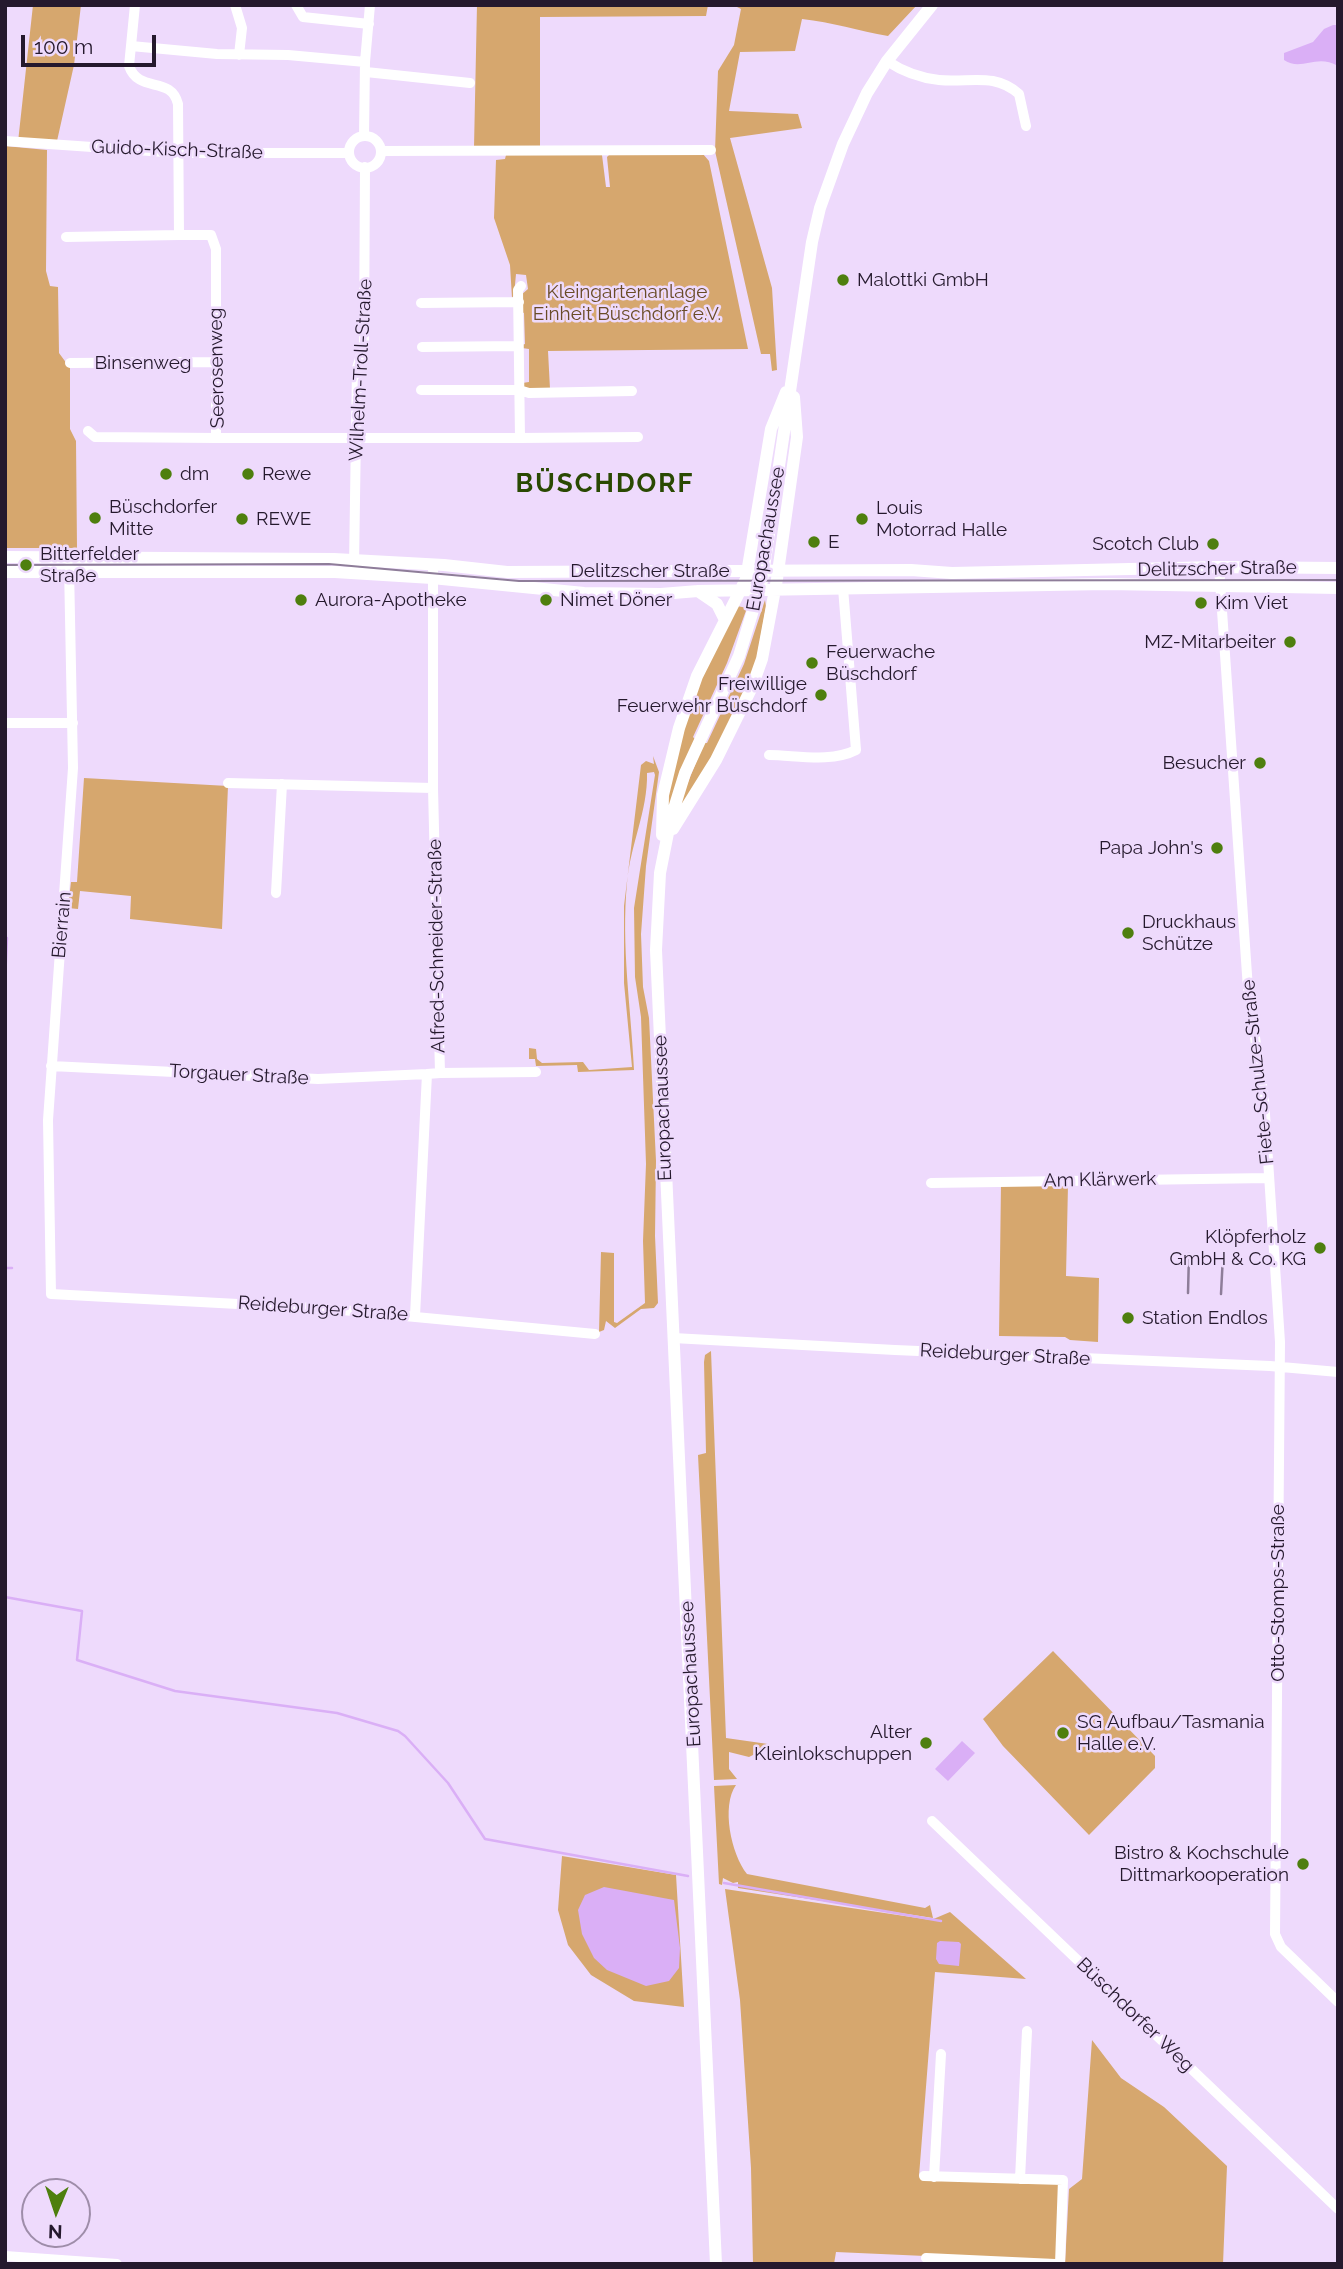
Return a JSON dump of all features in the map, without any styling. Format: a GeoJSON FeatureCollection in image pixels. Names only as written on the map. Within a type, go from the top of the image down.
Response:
{"type":"FeatureCollection","features":[{"type":"Feature","properties":{"kind":"main road","name":"Europachaussee"},"geometry":{"type":"LineString","coordinates":[[716,2264],[656,950],[657,896],[663,853],[682,782],[739,656],[756,602],[766,559],[812,242],[820,208],[843,144],[867,93],[887,61],[932,5]]}},
{"type":"Feature","properties":{"kind":"main road"},"geometry":{"type":"LineString","coordinates":[[663,853],[687,805],[716,761],[755,678],[766,642],[771,591],[797,437],[792,379]]}},
{"type":"Feature","properties":{"kind":"main road"},"geometry":{"type":"LineString","coordinates":[[663,853],[663,795],[673,750],[690,695],[725,620],[746,591],[771,429],[792,379]]}},
{"type":"Feature","properties":{"kind":"main road","name":"Delitzscher Straße"},"geometry":{"type":"LineString","coordinates":[[5,557],[70,556],[507,572],[911,570],[953,573],[1219,567],[1338,568]]}},
{"type":"Feature","properties":{"kind":"main road","name":"Delitzscher Straße"},"geometry":{"type":"LineString","coordinates":[[5,572],[354,567]]}},
{"type":"Feature","properties":{"kind":"main road","name":"Delitzscher Straße"},"geometry":{"type":"LineString","coordinates":[[433,571],[584,593],[661,594],[698,591],[1107,584],[1338,587]]}},
{"type":"Feature","properties":{"kind":"main road"},"geometry":{"type":"LineString","coordinates":[[698,591],[717,604],[725,620]]}},
{"type":"Feature","properties":{"kind":"street"},"geometry":{"type":"LineString","coordinates":[[66,237],[179,235],[179,153],[175,94],[169,89],[138,80],[129,66],[135,5]]}},
{"type":"Feature","properties":{"kind":"street"},"geometry":{"type":"LineString","coordinates":[[235,5],[242,28],[239,55]]}},
{"type":"Feature","properties":{"kind":"street"},"geometry":{"type":"LineString","coordinates":[[296,5],[303,17],[369,24]]}},
{"type":"Feature","properties":{"kind":"street"},"geometry":{"type":"LineString","coordinates":[[364,136],[365,67],[370,5]]}},
{"type":"Feature","properties":{"kind":"street"},"geometry":{"type":"LineString","coordinates":[[131,46],[239,55],[288,55],[470,83]]}},
{"type":"Feature","properties":{"kind":"street"},"geometry":{"type":"LineString","coordinates":[[887,61],[930,79],[999,80],[1019,94],[1026,126]]}},
{"type":"Feature","properties":{"kind":"street"},"geometry":{"type":"LineString","coordinates":[[364,136],[377,142],[381,151],[378,161],[365,167],[356,165],[349,153],[355,139],[364,136]]}},
{"type":"Feature","properties":{"kind":"street","name":"Guido-Kisch-Straße"},"geometry":{"type":"LineString","coordinates":[[5,141],[179,153],[349,153]]}},
{"type":"Feature","properties":{"kind":"street"},"geometry":{"type":"LineString","coordinates":[[381,151],[711,150]]}},
{"type":"Feature","properties":{"kind":"street","name":"Wilhelm-Troll-Straße"},"geometry":{"type":"LineString","coordinates":[[354,567],[357,368],[364,345],[365,309],[365,167]]}},
{"type":"Feature","properties":{"kind":"street","name":"Seerosenweg"},"geometry":{"type":"LineString","coordinates":[[179,235],[211,235],[216,249],[216,438],[638,437]]}},
{"type":"Feature","properties":{"kind":"street"},"geometry":{"type":"LineString","coordinates":[[520,438],[518,290],[521,286]]}},
{"type":"Feature","properties":{"kind":"street"},"geometry":{"type":"LineString","coordinates":[[421,303],[519,302]]}},
{"type":"Feature","properties":{"kind":"street"},"geometry":{"type":"LineString","coordinates":[[422,347],[518,345]]}},
{"type":"Feature","properties":{"kind":"street","name":"Binsenweg"},"geometry":{"type":"LineString","coordinates":[[71,363],[216,362]]}},
{"type":"Feature","properties":{"kind":"street"},"geometry":{"type":"LineString","coordinates":[[421,390],[519,390],[529,393],[632,391]]}},
{"type":"Feature","properties":{"kind":"street"},"geometry":{"type":"LineString","coordinates":[[88,431],[95,437],[216,438]]}},
{"type":"Feature","properties":{"kind":"street","name":"Bierrain"},"geometry":{"type":"LineString","coordinates":[[51,1294],[48,1120],[73,768],[70,556]]}},
{"type":"Feature","properties":{"kind":"street","name":"Fiete-Schulze-Straße"},"geometry":{"type":"LineString","coordinates":[[1219,567],[1248,989],[1264,1099],[1280,1368]]}},
{"type":"Feature","properties":{"kind":"street","name":"Alfred-Schneider-Straße"},"geometry":{"type":"LineString","coordinates":[[415,1316],[427,1074],[440,1073],[433,788],[433,571]]}},
{"type":"Feature","properties":{"kind":"street"},"geometry":{"type":"LineString","coordinates":[[769,755],[829,756],[846,755],[856,751],[843,588]]}},
{"type":"Feature","properties":{"kind":"street"},"geometry":{"type":"LineString","coordinates":[[5,723],[73,723]]}},
{"type":"Feature","properties":{"kind":"street"},"geometry":{"type":"LineString","coordinates":[[228,783],[433,788]]}},
{"type":"Feature","properties":{"kind":"street"},"geometry":{"type":"LineString","coordinates":[[276,893],[282,784]]}},
{"type":"Feature","properties":{"kind":"street","name":"Torgauer Straße"},"geometry":{"type":"LineString","coordinates":[[51,1066],[318,1079],[427,1074]]}},
{"type":"Feature","properties":{"kind":"street"},"geometry":{"type":"LineString","coordinates":[[440,1073],[536,1072]]}},
{"type":"Feature","properties":{"kind":"street","name":"Am Klärwerk"},"geometry":{"type":"LineString","coordinates":[[931,1183],[1269,1178]]}},
{"type":"Feature","properties":{"kind":"street","name":"Reideburger Straße"},"geometry":{"type":"LineString","coordinates":[[51,1294],[252,1304],[415,1316],[595,1334]]}},
{"type":"Feature","properties":{"kind":"street","name":"Reideburger Straße"},"geometry":{"type":"LineString","coordinates":[[673,1338],[1338,1372]]}},
{"type":"Feature","properties":{"kind":"street","name":"Otto-Stomps-Straße"},"geometry":{"type":"LineString","coordinates":[[1280,1368],[1275,1934],[1281,1947],[1338,2002]]}},
{"type":"Feature","properties":{"kind":"street","name":"Büschdorfer Weg"},"geometry":{"type":"LineString","coordinates":[[932,1821],[1338,2209]]}},
{"type":"Feature","properties":{"kind":"street"},"geometry":{"type":"LineString","coordinates":[[1020,2179],[1027,2032]]}},
{"type":"Feature","properties":{"kind":"street"},"geometry":{"type":"LineString","coordinates":[[926,2258],[1057,2264],[1063,2180],[929,2177],[941,2054]]}},
{"type":"Feature","properties":{"kind":"street"},"geometry":{"type":"LineString","coordinates":[[5,2256],[117,2264]]}},
{"type":"Feature","properties":{"kind":"green space"},"geometry":{"type":"Polygon","coordinates":[[[33,5],[81,5],[74,65],[57,141],[18,142],[33,5]]]}},
{"type":"Feature","properties":{"kind":"green space"},"geometry":{"type":"Polygon","coordinates":[[[477,5],[708,5],[706,16],[540,17],[540,149],[474,147],[477,5]]]}},
{"type":"Feature","properties":{"kind":"green space"},"geometry":{"type":"Polygon","coordinates":[[[733,5],[917,5],[888,36],[802,19],[795,51],[740,52],[729,111],[798,114],[802,128],[730,138],[772,288],[777,370],[772,371],[770,354],[761,354],[715,151],[718,71],[734,45],[741,9],[733,5]]]}},
{"type":"Feature","properties":{"kind":"green space"},"geometry":{"type":"Polygon","coordinates":[[[5,146],[47,150],[46,271],[50,286],[58,287],[59,353],[70,368],[70,429],[76,441],[77,548],[5,548],[5,146]]]}},
{"type":"Feature","properties":{"kind":"green space","name":"Kleingartenanlage Einheit Büschdorf e.V."},"geometry":{"type":"Polygon","coordinates":[[[703,154],[709,161],[748,349],[548,351],[550,389],[525,390],[522,383],[529,382],[529,349],[522,348],[525,344],[521,295],[528,289],[526,275],[516,274],[512,298],[510,265],[494,218],[496,160],[505,159],[506,155],[602,155],[606,187],[610,187],[609,155],[703,154]]]}},
{"type":"Feature","properties":{"kind":"green space"},"geometry":{"type":"Polygon","coordinates":[[[765,600],[755,668],[718,748],[678,813],[704,743],[707,743],[744,664],[765,600]]]}},
{"type":"Feature","properties":{"kind":"green space"},"geometry":{"type":"Polygon","coordinates":[[[737,606],[747,608],[727,663],[693,737],[695,739],[666,817],[667,794],[693,697],[737,606]]]}},
{"type":"Feature","properties":{"kind":"green space"},"geometry":{"type":"Polygon","coordinates":[[[653,756],[659,772],[646,866],[641,934],[643,987],[649,1018],[656,1161],[658,1303],[654,1308],[641,1309],[615,1328],[606,1321],[604,1330],[599,1332],[601,1252],[614,1253],[614,1322],[617,1323],[645,1303],[643,1241],[646,1164],[641,1017],[635,977],[634,908],[654,772],[647,773],[645,801],[632,855],[625,907],[634,1070],[578,1072],[577,1065],[536,1066],[535,1059],[529,1059],[529,1048],[536,1049],[537,1059],[542,1063],[583,1062],[589,1070],[632,1067],[624,983],[624,906],[641,765],[646,761],[654,764],[653,756]]]}},
{"type":"Feature","properties":{"kind":"green space"},"geometry":{"type":"Polygon","coordinates":[[[84,778],[228,786],[222,929],[130,919],[131,896],[80,891],[78,909],[68,908],[71,882],[77,882],[84,778]]]}},
{"type":"Feature","properties":{"kind":"green space"},"geometry":{"type":"Polygon","coordinates":[[[1001,1184],[1068,1185],[1066,1276],[1099,1278],[1098,1342],[1070,1340],[1065,1337],[999,1336],[1001,1184]]]}},
{"type":"Feature","properties":{"kind":"green space"},"geometry":{"type":"Polygon","coordinates":[[[711,1351],[726,1738],[768,1744],[760,1754],[749,1757],[729,1752],[729,1769],[737,1779],[714,1780],[698,1455],[706,1453],[704,1362],[705,1355],[711,1351]]]}},
{"type":"Feature","properties":{"kind":"green space","name":"SG Aufbau/Tasmania Halle e.V."},"geometry":{"type":"Polygon","coordinates":[[[1053,1651],[1155,1756],[1155,1768],[1089,1835],[1003,1746],[983,1719],[1053,1651]]]}},
{"type":"Feature","properties":{"kind":"green space"},"geometry":{"type":"Polygon","coordinates":[[[736,1785],[729,1805],[730,1830],[736,1855],[747,1874],[925,1908],[930,1905],[933,1918],[738,1888],[738,1882],[733,1883],[723,1878],[722,1885],[719,1884],[714,1786],[736,1785]]]}},
{"type":"Feature","properties":{"kind":"green space"},"geometry":{"type":"Polygon","coordinates":[[[562,1856],[676,1875],[684,2007],[634,2001],[591,1975],[568,1945],[558,1910],[562,1856]]]}},
{"type":"Feature","properties":{"kind":"green space"},"geometry":{"type":"Polygon","coordinates":[[[725,1889],[931,1920],[950,1912],[1026,1979],[935,1972],[919,2176],[1062,2181],[1059,2262],[836,2252],[834,2264],[753,2264],[751,2168],[740,2000],[725,1889]]]}},
{"type":"Feature","properties":{"kind":"green space"},"geometry":{"type":"Polygon","coordinates":[[[1092,2040],[1121,2078],[1164,2107],[1227,2166],[1223,2264],[1065,2264],[1069,2189],[1082,2179],[1092,2040]]]}},
{"type":"Feature","properties":{"kind":"shaded area"},"geometry":{"type":"Polygon","coordinates":[[[1338,25],[1338,66],[1323,61],[1297,64],[1284,60],[1284,53],[1313,42],[1324,29],[1338,25]]]}},
{"type":"Feature","properties":{"kind":"shaded area"},"geometry":{"type":"Polygon","coordinates":[[[962,1741],[975,1753],[948,1781],[935,1769],[962,1741]]]}},
{"type":"Feature","properties":{"kind":"shaded area"},"geometry":{"type":"Polygon","coordinates":[[[604,1887],[674,1900],[680,1948],[679,1968],[669,1981],[646,1986],[607,1970],[594,1958],[582,1934],[578,1910],[585,1895],[604,1887]]]}},
{"type":"Feature","properties":{"kind":"shaded area"},"geometry":{"type":"Polygon","coordinates":[[[940,1941],[961,1944],[959,1966],[939,1964],[936,1959],[937,1943],[940,1941]]]}},
{"type":"Feature","properties":{"kind":"waterway"},"geometry":{"type":"LineString","coordinates":[[5,981],[7,938]]}},
{"type":"Feature","properties":{"kind":"waterway"},"geometry":{"type":"LineString","coordinates":[[5,1268],[12,1268]]}},
{"type":"Feature","properties":{"kind":"waterway"},"geometry":{"type":"LineString","coordinates":[[5,1597],[82,1611],[77,1660],[175,1691],[337,1713],[398,1731],[448,1783],[485,1839],[688,1876]]}},
{"type":"Feature","properties":{"kind":"waterway"},"geometry":{"type":"LineString","coordinates":[[724,1883],[941,1921]]}},
{"type":"Feature","properties":{"kind":"tram line"},"geometry":{"type":"LineString","coordinates":[[5,565],[329,564],[519,581],[1338,580]]}},
{"type":"Feature","properties":{"kind":"railway"},"geometry":{"type":"LineString","coordinates":[[1188,1293],[1189,1254]]}},
{"type":"Feature","properties":{"kind":"railway"},"geometry":{"type":"LineString","coordinates":[[1221,1294],[1223,1255]]}},
{"type":"Feature","properties":{"kind":"place","name":"Malottki GmbH"},"geometry":{"type":"Point","coordinates":[843,280]}},
{"type":"Feature","properties":{"kind":"place","name":"dm"},"geometry":{"type":"Point","coordinates":[166,474]}},
{"type":"Feature","properties":{"kind":"place","name":"Rewe"},"geometry":{"type":"Point","coordinates":[248,474]}},
{"type":"Feature","properties":{"kind":"place","name":"Büschdorfer Mitte"},"geometry":{"type":"Point","coordinates":[95,518]}},
{"type":"Feature","properties":{"kind":"place","name":"REWE"},"geometry":{"type":"Point","coordinates":[242,519]}},
{"type":"Feature","properties":{"kind":"place","name":"Louis Motorrad Halle"},"geometry":{"type":"Point","coordinates":[862,519]}},
{"type":"Feature","properties":{"kind":"place","name":"E"},"geometry":{"type":"Point","coordinates":[814,542]}},
{"type":"Feature","properties":{"kind":"place","name":"Scotch Club"},"geometry":{"type":"Point","coordinates":[1213,544]}},
{"type":"Feature","properties":{"kind":"place","name":"Bitterfelder Straße"},"geometry":{"type":"Point","coordinates":[26,565]}},
{"type":"Feature","properties":{"kind":"place","name":"Aurora-Apotheke"},"geometry":{"type":"Point","coordinates":[301,600]}},
{"type":"Feature","properties":{"kind":"place","name":"Nimet Döner"},"geometry":{"type":"Point","coordinates":[546,600]}},
{"type":"Feature","properties":{"kind":"place","name":"Kim Viet"},"geometry":{"type":"Point","coordinates":[1201,603]}},
{"type":"Feature","properties":{"kind":"place","name":"MZ-Mitarbeiter"},"geometry":{"type":"Point","coordinates":[1290,642]}},
{"type":"Feature","properties":{"kind":"place","name":"Feuerwache Büschdorf"},"geometry":{"type":"Point","coordinates":[812,663]}},
{"type":"Feature","properties":{"kind":"place","name":"Freiwillige Feuerwehr Büschdorf"},"geometry":{"type":"Point","coordinates":[821,695]}},
{"type":"Feature","properties":{"kind":"place","name":"Besucher"},"geometry":{"type":"Point","coordinates":[1260,763]}},
{"type":"Feature","properties":{"kind":"place","name":"Papa John's"},"geometry":{"type":"Point","coordinates":[1217,848]}},
{"type":"Feature","properties":{"kind":"place","name":"Druckhaus Schütze"},"geometry":{"type":"Point","coordinates":[1128,933]}},
{"type":"Feature","properties":{"kind":"place","name":"Klöpferholz GmbH & Co. KG"},"geometry":{"type":"Point","coordinates":[1320,1248]}},
{"type":"Feature","properties":{"kind":"place","name":"Station Endlos"},"geometry":{"type":"Point","coordinates":[1128,1318]}},
{"type":"Feature","properties":{"kind":"place","name":"SG Aufbau/Tasmania Halle e.V."},"geometry":{"type":"Point","coordinates":[1063,1733]}},
{"type":"Feature","properties":{"kind":"place","name":"Alter Kleinlokschuppen"},"geometry":{"type":"Point","coordinates":[926,1743]}},
{"type":"Feature","properties":{"kind":"place","name":"Bistro & Kochschule Dittmarkooperation"},"geometry":{"type":"Point","coordinates":[1303,1864]}},
{"type":"Feature","properties":{"kind":"district","name":"BÜSCHDORF"},"geometry":{"type":"Point","coordinates":[605,484]}}]}
